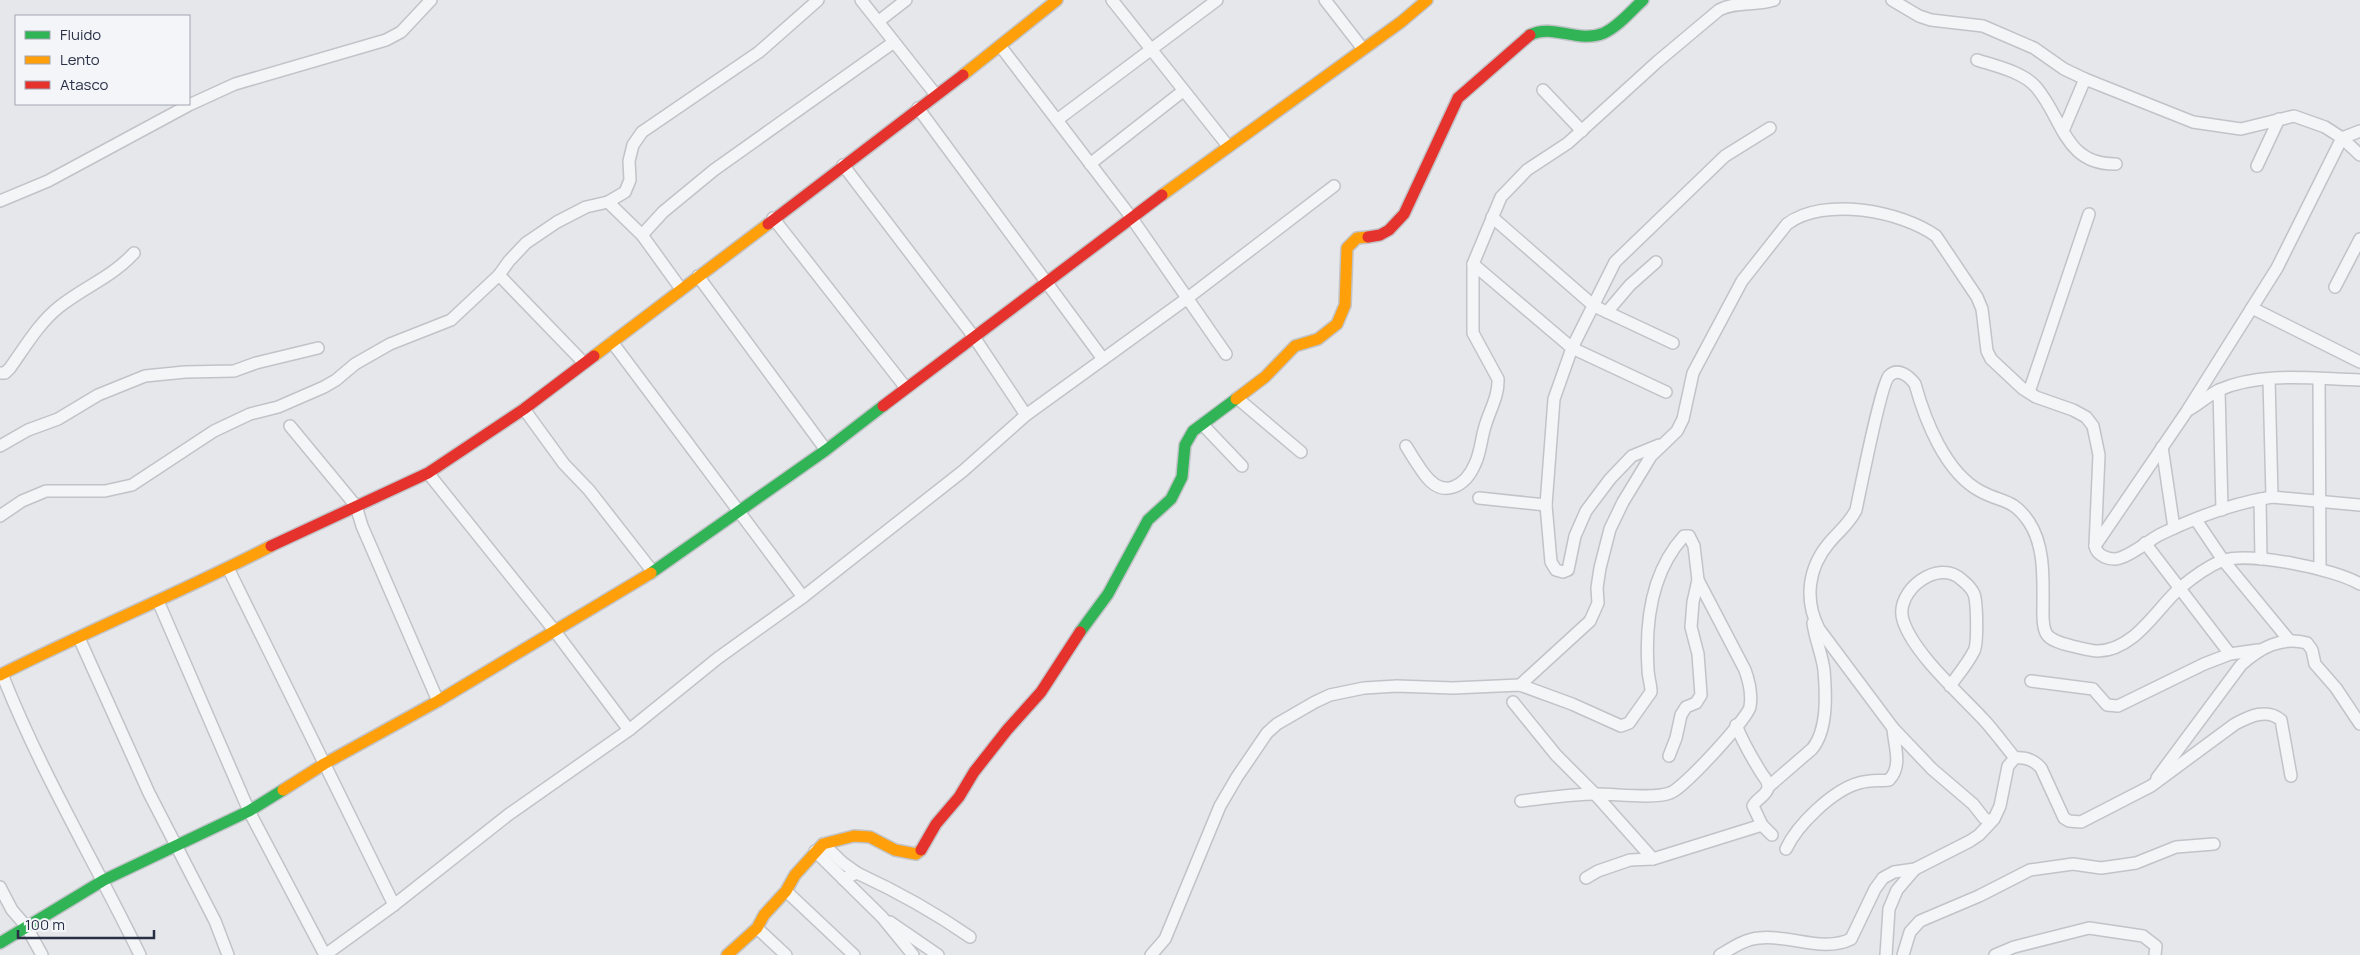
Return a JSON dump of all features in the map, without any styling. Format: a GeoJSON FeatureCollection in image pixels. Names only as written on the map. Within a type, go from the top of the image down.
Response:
{"type":"FeatureCollection","features":[{"type":"Feature","properties":{"kind":"street"},"geometry":{"type":"LineString","coordinates":[[190,105],[235,84],[386,40],[401,32],[432,0]]}},
{"type":"Feature","properties":{"kind":"street"},"geometry":{"type":"LineString","coordinates":[[0,516],[22,501],[46,491],[105,491],[132,485],[214,431],[250,414],[278,407],[324,387],[336,380],[355,364],[390,344],[452,320],[499,275],[526,243],[557,222],[586,207],[618,198],[628,188],[630,180],[629,161],[633,145],[642,132],[759,52],[818,0]]}},
{"type":"Feature","properties":{"kind":"street"},"geometry":{"type":"LineString","coordinates":[[861,0],[936,95]]}},
{"type":"Feature","properties":{"kind":"street"},"geometry":{"type":"LineString","coordinates":[[879,21],[906,0]]}},
{"type":"Feature","properties":{"kind":"street"},"geometry":{"type":"LineString","coordinates":[[140,955],[104,880],[48,775],[1,675],[51,649],[79,638],[228,568],[299,531],[428,474],[524,409],[1001,46],[1057,0]]}},
{"type":"Feature","properties":{"kind":"street"},"geometry":{"type":"LineString","coordinates":[[1112,0],[1149,50],[1228,146]]}},
{"type":"Feature","properties":{"kind":"street"},"geometry":{"type":"LineString","coordinates":[[1057,120],[1217,0]]}},
{"type":"Feature","properties":{"kind":"street"},"geometry":{"type":"LineString","coordinates":[[1324,0],[1363,49]]}},
{"type":"Feature","properties":{"kind":"street"},"geometry":{"type":"LineString","coordinates":[[0,943],[104,880],[249,811],[324,764],[438,701],[653,572],[826,450],[1131,217],[1363,49],[1427,0]]}},
{"type":"Feature","properties":{"kind":"street"},"geometry":{"type":"LineString","coordinates":[[726,955],[757,928],[764,915],[786,891],[795,875],[819,848],[854,836],[870,837],[903,853],[916,854],[921,850],[936,824],[959,796],[974,772],[1007,730],[1041,692],[1076,637],[1108,594],[1148,520],[1171,498],[1182,477],[1188,438],[1202,424],[1265,377],[1295,346],[1318,339],[1337,324],[1345,305],[1347,248],[1357,238],[1380,235],[1389,230],[1404,214],[1454,103],[1462,91],[1484,77],[1518,44],[1534,34],[1542,31],[1573,36],[1600,36],[1622,21],[1643,0]]}},
{"type":"Feature","properties":{"kind":"street"},"geometry":{"type":"LineString","coordinates":[[1406,446],[1426,476],[1432,482],[1444,488],[1456,488],[1466,480],[1476,463],[1484,429],[1498,387],[1498,378],[1473,333],[1473,264],[1501,198],[1516,181],[1539,161],[1568,143],[1657,62],[1719,10],[1727,5],[1764,4],[1774,0]]}},
{"type":"Feature","properties":{"kind":"street"},"geometry":{"type":"LineString","coordinates":[[1892,0],[1919,16],[1931,20],[1982,26],[2034,48],[2064,69],[2085,79],[2168,113],[2210,126],[2241,129],[2294,116],[2310,121],[2342,138],[2359,155]]}},
{"type":"Feature","properties":{"kind":"street"},"geometry":{"type":"LineString","coordinates":[[642,235],[663,212],[714,170],[894,42]]}},
{"type":"Feature","properties":{"kind":"street"},"geometry":{"type":"LineString","coordinates":[[1001,46],[1131,217],[1189,297],[1226,354]]}},
{"type":"Feature","properties":{"kind":"street"},"geometry":{"type":"LineString","coordinates":[[1978,60],[2005,69],[2035,86],[2069,144],[2090,160],[2116,164]]}},
{"type":"Feature","properties":{"kind":"street"},"geometry":{"type":"LineString","coordinates":[[2063,132],[2085,79]]}},
{"type":"Feature","properties":{"kind":"street"},"geometry":{"type":"LineString","coordinates":[[1543,90],[1582,131]]}},
{"type":"Feature","properties":{"kind":"street"},"geometry":{"type":"LineString","coordinates":[[1090,164],[1183,92]]}},
{"type":"Feature","properties":{"kind":"street"},"geometry":{"type":"LineString","coordinates":[[0,201],[48,181],[189,105]]}},
{"type":"Feature","properties":{"kind":"street"},"geometry":{"type":"LineString","coordinates":[[918,108],[1103,359]]}},
{"type":"Feature","properties":{"kind":"street"},"geometry":{"type":"LineString","coordinates":[[2257,166],[2279,119]]}},
{"type":"Feature","properties":{"kind":"street"},"geometry":{"type":"LineString","coordinates":[[1660,445],[1632,456],[1610,479],[1580,522],[1568,570],[1563,572],[1556,570],[1551,562],[1546,505],[1554,399],[1572,348],[1615,262],[1725,156],[1770,128]]}},
{"type":"Feature","properties":{"kind":"street"},"geometry":{"type":"LineString","coordinates":[[2095,546],[2187,411],[2278,268],[2342,138],[2360,131]]}},
{"type":"Feature","properties":{"kind":"street"},"geometry":{"type":"LineString","coordinates":[[844,165],[974,336],[1026,415]]}},
{"type":"Feature","properties":{"kind":"street"},"geometry":{"type":"LineString","coordinates":[[158,601],[249,811],[325,955],[508,815],[629,730],[718,658],[803,597],[963,471],[1026,415],[1189,297],[1334,186]]}},
{"type":"Feature","properties":{"kind":"street"},"geometry":{"type":"LineString","coordinates":[[608,202],[642,235],[681,290]]}},
{"type":"Feature","properties":{"kind":"street"},"geometry":{"type":"LineString","coordinates":[[1520,686],[1590,621],[1598,603],[1597,588],[1600,568],[1610,529],[1623,502],[1660,445],[1676,431],[1683,420],[1693,373],[1742,281],[1787,224],[1796,217],[1816,212],[1844,208],[1867,211],[1897,218],[1928,230],[1936,236],[1977,297],[1982,308],[1987,351],[1991,359],[2036,397],[2073,410],[2086,417],[2094,426],[2099,455],[2095,546],[2098,553],[2103,556],[2119,558],[2174,528],[2222,510],[2260,499],[2272,497],[2360,505]]}},
{"type":"Feature","properties":{"kind":"street"},"geometry":{"type":"LineString","coordinates":[[2029,392],[2089,214]]}},
{"type":"Feature","properties":{"kind":"street"},"geometry":{"type":"LineString","coordinates":[[1492,217],[1594,306],[1673,343]]}},
{"type":"Feature","properties":{"kind":"street"},"geometry":{"type":"LineString","coordinates":[[774,218],[906,388]]}},
{"type":"Feature","properties":{"kind":"street"},"geometry":{"type":"LineString","coordinates":[[2334,286],[2360,238]]}},
{"type":"Feature","properties":{"kind":"street"},"geometry":{"type":"LineString","coordinates":[[0,373],[5,373],[10,368],[38,329],[58,308],[121,268],[134,253]]}},
{"type":"Feature","properties":{"kind":"street"},"geometry":{"type":"LineString","coordinates":[[1607,312],[1630,285],[1656,262]]}},
{"type":"Feature","properties":{"kind":"street"},"geometry":{"type":"LineString","coordinates":[[1473,264],[1572,348],[1666,392]]}},
{"type":"Feature","properties":{"kind":"street"},"geometry":{"type":"LineString","coordinates":[[499,275],[584,363]]}},
{"type":"Feature","properties":{"kind":"street"},"geometry":{"type":"LineString","coordinates":[[698,276],[826,450]]}},
{"type":"Feature","properties":{"kind":"street"},"geometry":{"type":"LineString","coordinates":[[2252,308],[2360,362]]}},
{"type":"Feature","properties":{"kind":"street"},"geometry":{"type":"LineString","coordinates":[[612,342],[803,597]]}},
{"type":"Feature","properties":{"kind":"street"},"geometry":{"type":"LineString","coordinates":[[0,446],[28,430],[58,419],[98,395],[145,376],[234,371],[256,363],[318,348]]}},
{"type":"Feature","properties":{"kind":"street"},"geometry":{"type":"LineString","coordinates":[[1772,835],[1762,825],[1753,806],[1756,799],[1765,794],[1768,787],[1812,749],[1824,726],[1824,669],[1812,614],[1809,589],[1819,557],[1850,522],[1856,510],[1866,458],[1886,380],[1890,375],[1897,372],[1910,377],[1930,430],[1965,480],[1978,490],[2017,506],[2032,527],[2042,566],[2043,622],[2046,634],[2054,639],[2098,651],[2121,644],[2151,621],[2179,589],[2207,568],[2223,560],[2261,559],[2320,568],[2350,578],[2360,584]]}},
{"type":"Feature","properties":{"kind":"street"},"geometry":{"type":"LineString","coordinates":[[2187,411],[2219,390],[2268,379],[2360,380]]}},
{"type":"Feature","properties":{"kind":"street"},"geometry":{"type":"LineString","coordinates":[[2268,379],[2272,497]]}},
{"type":"Feature","properties":{"kind":"street"},"geometry":{"type":"LineString","coordinates":[[2319,379],[2320,568]]}},
{"type":"Feature","properties":{"kind":"street"},"geometry":{"type":"LineString","coordinates":[[2219,390],[2222,510]]}},
{"type":"Feature","properties":{"kind":"street"},"geometry":{"type":"LineString","coordinates":[[1237,398],[1302,452]]}},
{"type":"Feature","properties":{"kind":"street"},"geometry":{"type":"LineString","coordinates":[[524,409],[564,464],[589,490],[653,572]]}},
{"type":"Feature","properties":{"kind":"street"},"geometry":{"type":"LineString","coordinates":[[1202,424],[1242,466]]}},
{"type":"Feature","properties":{"kind":"street"},"geometry":{"type":"LineString","coordinates":[[290,426],[356,506],[362,526],[438,701]]}},
{"type":"Feature","properties":{"kind":"street"},"geometry":{"type":"LineString","coordinates":[[2162,447],[2174,528]]}},
{"type":"Feature","properties":{"kind":"street"},"geometry":{"type":"LineString","coordinates":[[428,474],[554,630],[629,730]]}},
{"type":"Feature","properties":{"kind":"street"},"geometry":{"type":"LineString","coordinates":[[1479,498],[1546,505]]}},
{"type":"Feature","properties":{"kind":"street"},"geometry":{"type":"LineString","coordinates":[[2260,499],[2261,559]]}},
{"type":"Feature","properties":{"kind":"street"},"geometry":{"type":"LineString","coordinates":[[2196,520],[2223,560],[2289,640]]}},
{"type":"Feature","properties":{"kind":"street"},"geometry":{"type":"LineString","coordinates":[[1151,955],[1165,939],[1220,806],[1259,745],[1277,724],[1330,695],[1364,688],[1397,686],[1453,688],[1520,686],[1625,726],[1651,692],[1648,670],[1648,621],[1652,596],[1666,560],[1684,536],[1689,536],[1693,539],[1698,580],[1693,602],[1691,627],[1698,654],[1701,695],[1696,703],[1686,707],[1681,715],[1676,738],[1669,756]]}},
{"type":"Feature","properties":{"kind":"street"},"geometry":{"type":"LineString","coordinates":[[2145,543],[2230,654]]}},
{"type":"Feature","properties":{"kind":"street"},"geometry":{"type":"LineString","coordinates":[[228,568],[394,904]]}},
{"type":"Feature","properties":{"kind":"street"},"geometry":{"type":"LineString","coordinates":[[1950,686],[1975,650],[1976,604],[1974,595],[1960,577],[1942,573],[1932,575],[1912,586],[1906,593],[1901,611],[1907,630],[1950,686],[1984,721],[2015,758]]}},
{"type":"Feature","properties":{"kind":"street"},"geometry":{"type":"LineString","coordinates":[[1521,801],[1595,794],[1660,795],[1670,793],[1681,786],[1702,766],[1744,718],[1750,708],[1747,676],[1718,615],[1698,580]]}},
{"type":"Feature","properties":{"kind":"street"},"geometry":{"type":"LineString","coordinates":[[1812,614],[1818,629],[1893,728],[1932,769],[1973,804],[1984,818],[1990,821]]}},
{"type":"Feature","properties":{"kind":"street"},"geometry":{"type":"LineString","coordinates":[[79,638],[149,793],[215,921],[228,955]]}},
{"type":"Feature","properties":{"kind":"street"},"geometry":{"type":"LineString","coordinates":[[2032,681],[2093,689],[2107,705],[2118,706],[2204,664],[2230,654],[2258,650],[2289,640],[2307,643],[2312,650],[2315,664],[2336,688],[2360,724]]}},
{"type":"Feature","properties":{"kind":"street"},"geometry":{"type":"LineString","coordinates":[[2151,786],[2226,683],[2258,650]]}},
{"type":"Feature","properties":{"kind":"street"},"geometry":{"type":"LineString","coordinates":[[1513,702],[1556,755],[1595,794],[1653,859]]}},
{"type":"Feature","properties":{"kind":"street"},"geometry":{"type":"LineString","coordinates":[[1720,955],[1741,943],[1757,938],[1772,937],[1834,945],[1851,939],[1875,889],[1883,878],[1894,872],[1915,869],[1979,835],[1998,813],[2008,766],[2015,758],[2031,760],[2042,768],[2064,818],[2069,822],[2081,822],[2151,786],[2236,724],[2250,716],[2274,714],[2281,720],[2292,776]]}},
{"type":"Feature","properties":{"kind":"street"},"geometry":{"type":"LineString","coordinates":[[1736,725],[1747,751],[1767,781],[1768,787]]}},
{"type":"Feature","properties":{"kind":"street"},"geometry":{"type":"LineString","coordinates":[[1786,849],[1792,836],[1834,796],[1860,782],[1889,780],[1893,776],[1897,758],[1894,747],[1893,728]]}},
{"type":"Feature","properties":{"kind":"street"},"geometry":{"type":"LineString","coordinates":[[1586,878],[1598,871],[1630,860],[1653,859],[1762,825]]}},
{"type":"Feature","properties":{"kind":"street"},"geometry":{"type":"LineString","coordinates":[[1903,955],[1910,932],[1920,921],[1979,896],[2030,870],[2073,864],[2101,868],[2136,863],[2176,846],[2214,844]]}},
{"type":"Feature","properties":{"kind":"street"},"geometry":{"type":"LineString","coordinates":[[819,848],[857,873],[937,914],[970,937]]}},
{"type":"Feature","properties":{"kind":"street"},"geometry":{"type":"LineString","coordinates":[[819,848],[843,879],[882,917],[913,955]]}},
{"type":"Feature","properties":{"kind":"street"},"geometry":{"type":"LineString","coordinates":[[1886,955],[1890,909],[1897,890],[1915,869]]}},
{"type":"Feature","properties":{"kind":"street"},"geometry":{"type":"LineString","coordinates":[[843,879],[857,873]]}},
{"type":"Feature","properties":{"kind":"street"},"geometry":{"type":"LineString","coordinates":[[0,886],[12,910],[26,926],[42,955]]}},
{"type":"Feature","properties":{"kind":"street"},"geometry":{"type":"LineString","coordinates":[[786,891],[854,955]]}},
{"type":"Feature","properties":{"kind":"street"},"geometry":{"type":"LineString","coordinates":[[882,917],[938,955]]}},
{"type":"Feature","properties":{"kind":"street"},"geometry":{"type":"LineString","coordinates":[[757,928],[786,955]]}},
{"type":"Feature","properties":{"kind":"street"},"geometry":{"type":"LineString","coordinates":[[1995,955],[2014,947],[2089,928],[2143,936],[2156,946],[2155,955]]}},
{"type":"Feature","properties":{"kind":"traffic: fast"},"geometry":{"type":"LineString","coordinates":[[1530,35],[1548,31],[1585,36],[1604,33],[1620,22],[1643,0]]}},
{"type":"Feature","properties":{"kind":"traffic: fast"},"geometry":{"type":"LineString","coordinates":[[1080,632],[1108,594],[1148,520],[1171,499],[1182,477],[1185,445],[1193,431],[1236,399]]}},
{"type":"Feature","properties":{"kind":"traffic: fast"},"geometry":{"type":"LineString","coordinates":[[651,573],[826,450],[883,406]]}},
{"type":"Feature","properties":{"kind":"traffic: fast"},"geometry":{"type":"LineString","coordinates":[[0,943],[104,880],[249,811],[283,790]]}},
{"type":"Feature","properties":{"kind":"traffic: slow"},"geometry":{"type":"LineString","coordinates":[[963,75],[1057,0]]}},
{"type":"Feature","properties":{"kind":"traffic: slow"},"geometry":{"type":"LineString","coordinates":[[1162,195],[1401,22],[1427,0]]}},
{"type":"Feature","properties":{"kind":"traffic: slow"},"geometry":{"type":"LineString","coordinates":[[594,356],[768,224]]}},
{"type":"Feature","properties":{"kind":"traffic: slow"},"geometry":{"type":"LineString","coordinates":[[1236,399],[1265,377],[1295,346],[1318,339],[1337,324],[1345,305],[1347,248],[1357,238],[1368,237]]}},
{"type":"Feature","properties":{"kind":"traffic: slow"},"geometry":{"type":"LineString","coordinates":[[0,675],[271,546]]}},
{"type":"Feature","properties":{"kind":"traffic: slow"},"geometry":{"type":"LineString","coordinates":[[283,790],[324,764],[438,701],[651,573]]}},
{"type":"Feature","properties":{"kind":"traffic: slow"},"geometry":{"type":"LineString","coordinates":[[727,955],[757,928],[764,915],[786,891],[795,875],[823,844],[854,836],[870,837],[895,850],[916,854],[921,850]]}},
{"type":"Feature","properties":{"kind":"traffic: jam"},"geometry":{"type":"LineString","coordinates":[[1368,237],[1380,235],[1389,230],[1404,214],[1458,98],[1530,35]]}},
{"type":"Feature","properties":{"kind":"traffic: jam"},"geometry":{"type":"LineString","coordinates":[[768,224],[963,75]]}},
{"type":"Feature","properties":{"kind":"traffic: jam"},"geometry":{"type":"LineString","coordinates":[[883,406],[1162,195]]}},
{"type":"Feature","properties":{"kind":"traffic: jam"},"geometry":{"type":"LineString","coordinates":[[271,546],[428,473],[524,409],[594,356]]}},
{"type":"Feature","properties":{"kind":"traffic: jam"},"geometry":{"type":"LineString","coordinates":[[921,850],[936,824],[959,797],[974,772],[1007,730],[1041,692],[1080,632]]}}]}
